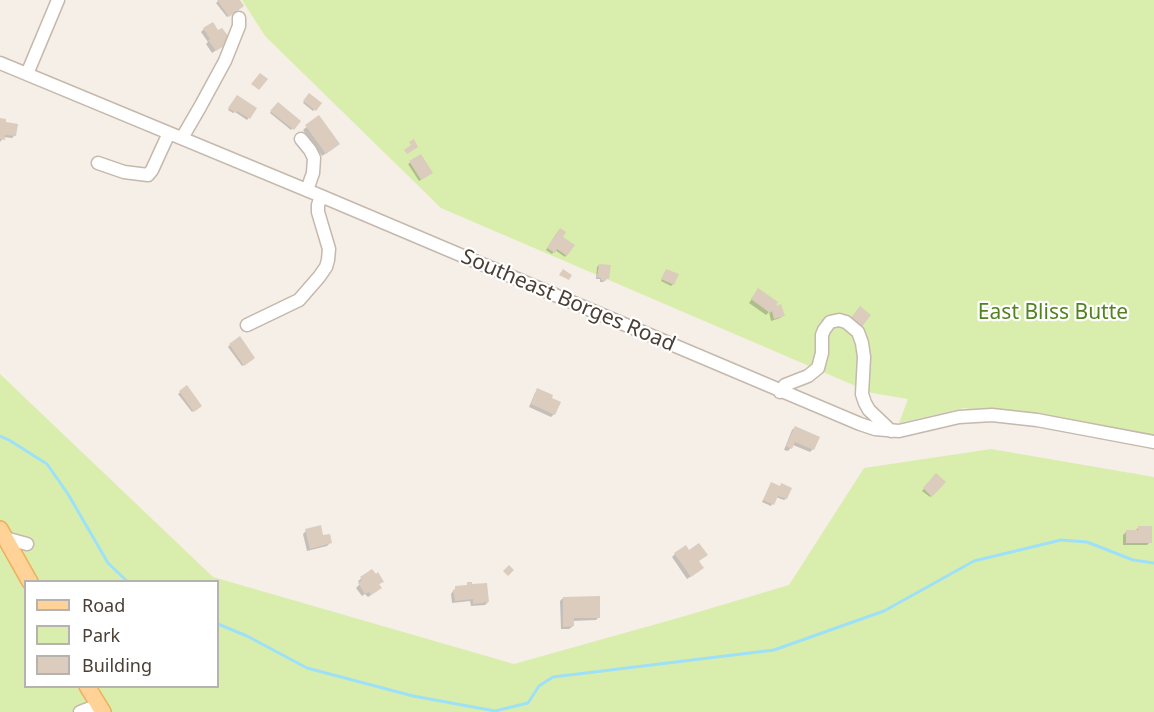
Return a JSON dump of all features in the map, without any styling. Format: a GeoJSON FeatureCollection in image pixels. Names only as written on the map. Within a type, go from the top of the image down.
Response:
{"type":"FeatureCollection","features":[{"type":"Feature","properties":{"kind":"main road"},"geometry":{"type":"LineString","coordinates":[[2,533],[29,580]]}},
{"type":"Feature","properties":{"kind":"main road"},"geometry":{"type":"LineString","coordinates":[[88,688],[100,709]]}},
{"type":"Feature","properties":{"kind":"street"},"geometry":{"type":"LineString","coordinates":[[27,74],[58,0]]}},
{"type":"Feature","properties":{"kind":"street"},"geometry":{"type":"LineString","coordinates":[[182,138],[225,62],[239,26],[239,18]]}},
{"type":"Feature","properties":{"kind":"street","name":"Southeast Borges Road"},"geometry":{"type":"LineString","coordinates":[[0,63],[307,190],[852,422],[891,431],[959,417],[992,415],[1037,420],[1154,442]]}},
{"type":"Feature","properties":{"kind":"street"},"geometry":{"type":"LineString","coordinates":[[98,163],[124,172],[148,175],[153,170],[169,133]]}},
{"type":"Feature","properties":{"kind":"street"},"geometry":{"type":"LineString","coordinates":[[301,139],[314,158],[313,173],[307,190]]}},
{"type":"Feature","properties":{"kind":"street"},"geometry":{"type":"LineString","coordinates":[[247,325],[299,300],[326,267],[329,249],[318,212],[321,196]]}},
{"type":"Feature","properties":{"kind":"street"},"geometry":{"type":"LineString","coordinates":[[780,392],[785,385],[808,376],[818,368],[821,359],[822,335],[830,322],[839,320],[846,322],[858,332],[862,342],[864,357],[862,394],[865,403],[869,410],[891,431]]}},
{"type":"Feature","properties":{"kind":"street"},"geometry":{"type":"LineString","coordinates":[[2,533],[27,544]]}},
{"type":"Feature","properties":{"kind":"street"},"geometry":{"type":"LineString","coordinates":[[80,712],[100,709]]}},
{"type":"Feature","properties":{"kind":"green space","name":"East Bliss Butte"},"geometry":{"type":"Polygon","coordinates":[[[242,0],[1154,0],[1154,437],[964,408],[899,423],[908,399],[872,393],[441,208],[265,36],[242,0]]]}},
{"type":"Feature","properties":{"kind":"green space"},"geometry":{"type":"Polygon","coordinates":[[[0,374],[213,577],[514,664],[789,585],[864,468],[991,449],[1154,477],[1154,712],[0,712],[0,374]]]}},
{"type":"Feature","properties":{"kind":"building"},"geometry":{"type":"Polygon","coordinates":[[[217,0],[240,0],[244,6],[229,17],[217,0]]]}},
{"type":"Feature","properties":{"kind":"building"},"geometry":{"type":"Polygon","coordinates":[[[213,22],[218,30],[222,28],[232,41],[216,51],[203,28],[213,22]]]}},
{"type":"Feature","properties":{"kind":"building"},"geometry":{"type":"Polygon","coordinates":[[[260,73],[268,79],[259,90],[251,84],[260,73]]]}},
{"type":"Feature","properties":{"kind":"building"},"geometry":{"type":"Polygon","coordinates":[[[309,93],[322,103],[316,111],[303,101],[309,93]]]}},
{"type":"Feature","properties":{"kind":"building"},"geometry":{"type":"Polygon","coordinates":[[[237,95],[257,108],[250,119],[228,108],[237,95]]]}},
{"type":"Feature","properties":{"kind":"building"},"geometry":{"type":"Polygon","coordinates":[[[278,102],[301,121],[294,130],[270,111],[278,102]]]}},
{"type":"Feature","properties":{"kind":"building"},"geometry":{"type":"Polygon","coordinates":[[[319,115],[340,144],[326,154],[305,125],[319,115]]]}},
{"type":"Feature","properties":{"kind":"building"},"geometry":{"type":"Polygon","coordinates":[[[0,118],[6,119],[6,122],[18,124],[16,136],[5,135],[5,140],[0,139],[0,118]]]}},
{"type":"Feature","properties":{"kind":"building"},"geometry":{"type":"Polygon","coordinates":[[[414,139],[418,147],[407,154],[404,150],[411,145],[409,142],[414,139]]]}},
{"type":"Feature","properties":{"kind":"building"},"geometry":{"type":"Polygon","coordinates":[[[421,154],[433,173],[421,180],[409,161],[421,154]]]}},
{"type":"Feature","properties":{"kind":"building"},"geometry":{"type":"Polygon","coordinates":[[[560,228],[566,232],[563,237],[575,245],[567,256],[557,249],[555,253],[547,248],[560,228]]]}},
{"type":"Feature","properties":{"kind":"building"},"geometry":{"type":"Polygon","coordinates":[[[599,264],[611,265],[609,279],[606,281],[597,277],[599,264]]]}},
{"type":"Feature","properties":{"kind":"building"},"geometry":{"type":"Polygon","coordinates":[[[563,269],[572,275],[569,280],[559,275],[563,269]]]}},
{"type":"Feature","properties":{"kind":"building"},"geometry":{"type":"Polygon","coordinates":[[[666,269],[679,274],[674,285],[661,279],[666,269]]]}},
{"type":"Feature","properties":{"kind":"building"},"geometry":{"type":"Polygon","coordinates":[[[758,288],[778,302],[776,306],[781,304],[785,316],[774,319],[772,311],[770,313],[751,299],[758,288]]]}},
{"type":"Feature","properties":{"kind":"building"},"geometry":{"type":"Polygon","coordinates":[[[860,306],[871,315],[861,328],[850,319],[860,306]]]}},
{"type":"Feature","properties":{"kind":"building"},"geometry":{"type":"Polygon","coordinates":[[[240,336],[255,358],[244,366],[229,344],[240,336]]]}},
{"type":"Feature","properties":{"kind":"building"},"geometry":{"type":"Polygon","coordinates":[[[187,385],[202,406],[194,412],[179,391],[187,385]]]}},
{"type":"Feature","properties":{"kind":"building"},"geometry":{"type":"Polygon","coordinates":[[[537,388],[553,395],[552,398],[561,402],[555,415],[531,404],[537,388]]]}},
{"type":"Feature","properties":{"kind":"building"},"geometry":{"type":"Polygon","coordinates":[[[795,426],[820,437],[814,450],[795,442],[792,449],[786,446],[795,426]]]}},
{"type":"Feature","properties":{"kind":"building"},"geometry":{"type":"Polygon","coordinates":[[[936,473],[946,482],[932,497],[923,488],[936,473]]]}},
{"type":"Feature","properties":{"kind":"building"},"geometry":{"type":"Polygon","coordinates":[[[771,482],[792,488],[787,499],[778,496],[774,505],[763,500],[771,482]]]}},
{"type":"Feature","properties":{"kind":"building"},"geometry":{"type":"Polygon","coordinates":[[[321,525],[323,535],[330,534],[332,543],[310,549],[305,529],[321,525]]]}},
{"type":"Feature","properties":{"kind":"building"},"geometry":{"type":"Polygon","coordinates":[[[1138,526],[1152,526],[1152,543],[1126,543],[1126,530],[1138,530],[1138,526]]]}},
{"type":"Feature","properties":{"kind":"building"},"geometry":{"type":"Polygon","coordinates":[[[699,543],[708,555],[699,561],[704,568],[691,577],[674,553],[686,545],[689,550],[699,543]]]}},
{"type":"Feature","properties":{"kind":"building"},"geometry":{"type":"Polygon","coordinates":[[[509,565],[514,570],[508,576],[503,571],[509,565]]]}},
{"type":"Feature","properties":{"kind":"building"},"geometry":{"type":"Polygon","coordinates":[[[372,569],[376,574],[378,572],[384,582],[379,584],[382,588],[371,595],[369,592],[365,594],[358,583],[362,580],[360,577],[372,569]]]}},
{"type":"Feature","properties":{"kind":"building"},"geometry":{"type":"Polygon","coordinates":[[[467,582],[487,583],[489,602],[473,604],[473,599],[455,601],[453,590],[455,586],[467,585],[467,582]]]}},
{"type":"Feature","properties":{"kind":"building"},"geometry":{"type":"Polygon","coordinates":[[[600,596],[600,618],[574,618],[574,626],[563,627],[563,597],[600,596]]]}},
{"type":"Feature","properties":{"kind":"waterway"},"geometry":{"type":"LineString","coordinates":[[0,436],[47,464],[68,494],[108,563],[126,580]]}},
{"type":"Feature","properties":{"kind":"waterway"},"geometry":{"type":"LineString","coordinates":[[219,624],[247,636],[307,668],[413,696],[495,711],[528,703],[539,686],[553,677],[774,650],[884,611],[974,561],[1061,540],[1087,542],[1133,560],[1154,563]]}}]}
